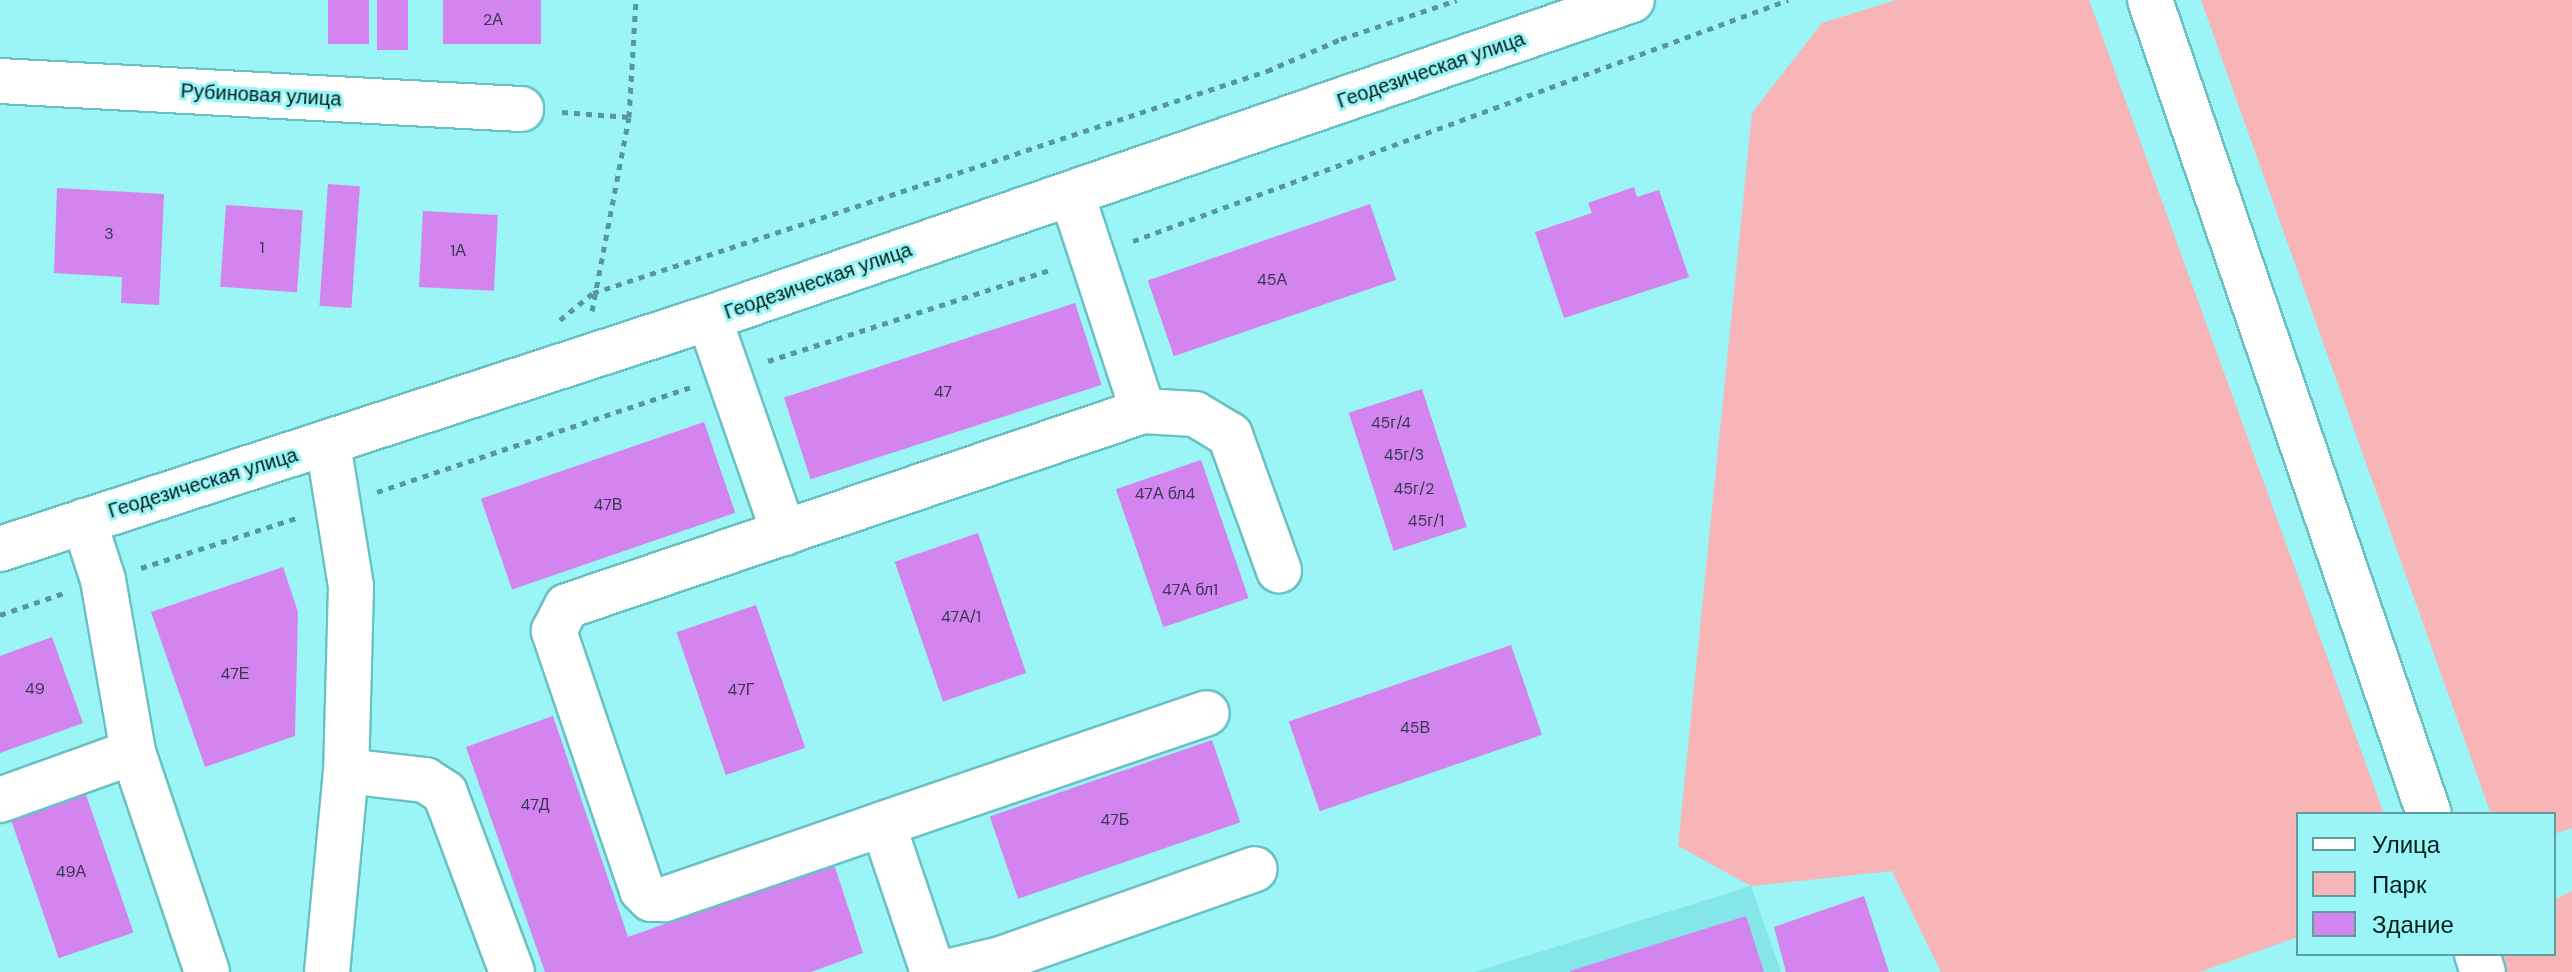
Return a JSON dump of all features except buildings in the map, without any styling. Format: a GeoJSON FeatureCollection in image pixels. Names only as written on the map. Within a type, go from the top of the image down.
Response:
{"type":"FeatureCollection","features":[{"type":"Feature","properties":{"kind":"street","name":"Геодезическая улица"},"geometry":{"type":"LineString","coordinates":[[0,549],[709,318],[1632,0]]}},
{"type":"Feature","properties":{"kind":"street"},"geometry":{"type":"LineString","coordinates":[[2150,0],[2428,812]]}},
{"type":"Feature","properties":{"kind":"street","name":"Рубиновая улица"},"geometry":{"type":"LineString","coordinates":[[0,81],[521,109]]}},
{"type":"Feature","properties":{"kind":"street"},"geometry":{"type":"LineString","coordinates":[[1072,195],[1143,411]]}},
{"type":"Feature","properties":{"kind":"street"},"geometry":{"type":"LineString","coordinates":[[709,318],[784,533]]}},
{"type":"Feature","properties":{"kind":"street"},"geometry":{"type":"LineString","coordinates":[[1207,713],[665,899],[651,899],[642,890],[554,631],[558,616],[567,606],[1143,411],[1195,414],[1230,435],[1279,570]]}},
{"type":"Feature","properties":{"kind":"street"},"geometry":{"type":"LineString","coordinates":[[327,972],[346,771],[351,586],[328,444]]}},
{"type":"Feature","properties":{"kind":"street"},"geometry":{"type":"LineString","coordinates":[[84,521],[103,580],[133,752],[198,969]]}},
{"type":"Feature","properties":{"kind":"street"},"geometry":{"type":"LineString","coordinates":[[0,800],[133,752]]}},
{"type":"Feature","properties":{"kind":"street"},"geometry":{"type":"LineString","coordinates":[[346,771],[425,780],[445,793],[512,972]]}},
{"type":"Feature","properties":{"kind":"street"},"geometry":{"type":"LineString","coordinates":[[883,824],[933,972]]}},
{"type":"Feature","properties":{"kind":"street"},"geometry":{"type":"LineString","coordinates":[[947,972],[1001,959],[1255,869]]}},
{"type":"Feature","properties":{"kind":"path"},"geometry":{"type":"LineString","coordinates":[[590,355],[593,293],[615,210],[629,117],[636,0]]}},
{"type":"Feature","properties":{"kind":"path"},"geometry":{"type":"LineString","coordinates":[[552,326],[593,293],[1267,71],[1341,39],[1457,0]]}},
{"type":"Feature","properties":{"kind":"path"},"geometry":{"type":"LineString","coordinates":[[0,615],[1092,256],[1788,0]]}},
{"type":"Feature","properties":{"kind":"path"},"geometry":{"type":"LineString","coordinates":[[521,109],[629,117]]}},
{"type":"Feature","properties":{"kind":"shaded area"},"geometry":{"type":"Polygon","coordinates":[[[1751,886],[1781,972],[1475,972],[1751,886]]]}},
{"type":"Feature","properties":{"kind":"green space"},"geometry":{"type":"Polygon","coordinates":[[[1896,0],[2089,0],[2383,812],[2296,812],[2296,938],[2200,972],[1941,972],[1892,871],[1751,886],[1678,846],[1752,113],[1822,23],[1896,0]]]}},
{"type":"Feature","properties":{"kind":"green space"},"geometry":{"type":"Polygon","coordinates":[[[2201,0],[2572,0],[2572,828],[2556,833],[2556,812],[2490,812],[2201,0]]]}},
{"type":"Feature","properties":{"kind":"green space"},"geometry":{"type":"Polygon","coordinates":[[[2572,891],[2572,972],[2504,972],[2500,956],[2556,956],[2556,899],[2572,891]]]}}]}
